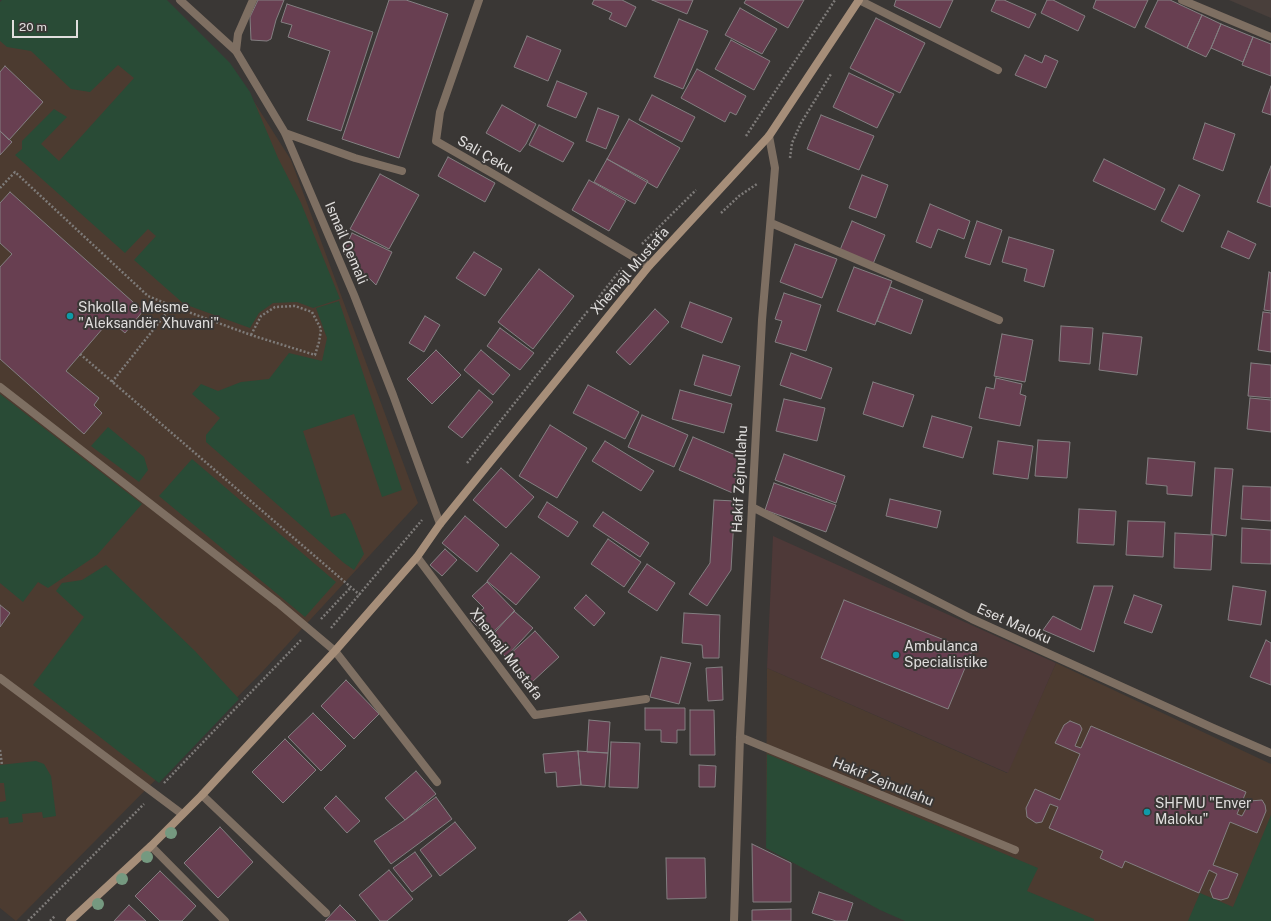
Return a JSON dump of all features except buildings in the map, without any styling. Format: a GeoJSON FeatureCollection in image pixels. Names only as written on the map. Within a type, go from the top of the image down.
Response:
{"type":"FeatureCollection","features":[{"type":"Feature","properties":{"kind":"main road","name":"Xhemajl Mustafa"},"geometry":{"type":"LineString","coordinates":[[70,921],[151,846],[202,795],[335,651],[417,557],[440,524],[649,266],[769,136],[859,0]]}},
{"type":"Feature","properties":{"kind":"street","name":"Ismail Qemali"},"geometry":{"type":"LineString","coordinates":[[180,0],[236,51],[285,133],[354,295],[393,395],[440,524]]}},
{"type":"Feature","properties":{"kind":"street"},"geometry":{"type":"LineString","coordinates":[[236,51],[238,34],[253,0]]}},
{"type":"Feature","properties":{"kind":"street","name":"Sali Çeku"},"geometry":{"type":"LineString","coordinates":[[479,0],[440,112],[436,142],[649,266]]}},
{"type":"Feature","properties":{"kind":"street","name":"Xhemajl Mustafa"},"geometry":{"type":"LineString","coordinates":[[859,0],[998,70]]}},
{"type":"Feature","properties":{"kind":"street"},"geometry":{"type":"LineString","coordinates":[[1182,0],[1271,37]]}},
{"type":"Feature","properties":{"kind":"street"},"geometry":{"type":"LineString","coordinates":[[285,133],[355,158],[402,171]]}},
{"type":"Feature","properties":{"kind":"street","name":"Hakif Zejnullahu"},"geometry":{"type":"LineString","coordinates":[[734,921],[740,737],[762,320],[775,168],[769,136]]}},
{"type":"Feature","properties":{"kind":"street"},"geometry":{"type":"LineString","coordinates":[[771,222],[999,320]]}},
{"type":"Feature","properties":{"kind":"street"},"geometry":{"type":"LineString","coordinates":[[0,387],[272,598],[335,651],[437,782]]}},
{"type":"Feature","properties":{"kind":"street","name":"Eset Maloku"},"geometry":{"type":"LineString","coordinates":[[752,507],[972,619],[1212,728],[1271,753]]}},
{"type":"Feature","properties":{"kind":"street","name":"Xhemajl Mustafa"},"geometry":{"type":"LineString","coordinates":[[417,557],[535,715],[646,699]]}},
{"type":"Feature","properties":{"kind":"street"},"geometry":{"type":"LineString","coordinates":[[0,678],[182,814]]}},
{"type":"Feature","properties":{"kind":"street","name":"Hakif Zejnullahu"},"geometry":{"type":"LineString","coordinates":[[740,737],[1015,850]]}},
{"type":"Feature","properties":{"kind":"street"},"geometry":{"type":"LineString","coordinates":[[202,795],[326,913]]}},
{"type":"Feature","properties":{"kind":"street"},"geometry":{"type":"LineString","coordinates":[[151,846],[224,921]]}},
{"type":"Feature","properties":{"kind":"path"},"geometry":{"type":"LineString","coordinates":[[742,142],[835,0]]}},
{"type":"Feature","properties":{"kind":"path"},"geometry":{"type":"LineString","coordinates":[[789,166],[792,143],[801,123],[832,71]]}},
{"type":"Feature","properties":{"kind":"path"},"geometry":{"type":"LineString","coordinates":[[0,188],[15,172],[148,296],[172,306],[252,334],[315,355],[319,342],[320,329],[312,312],[295,306],[275,307],[261,316],[252,334]]}},
{"type":"Feature","properties":{"kind":"path"},"geometry":{"type":"LineString","coordinates":[[465,466],[642,243],[699,187]]}},
{"type":"Feature","properties":{"kind":"path"},"geometry":{"type":"LineString","coordinates":[[112,382],[172,306]]}},
{"type":"Feature","properties":{"kind":"path"},"geometry":{"type":"LineString","coordinates":[[80,354],[373,606]]}},
{"type":"Feature","properties":{"kind":"path"},"geometry":{"type":"LineString","coordinates":[[322,640],[434,505]]}},
{"type":"Feature","properties":{"kind":"path"},"geometry":{"type":"LineString","coordinates":[[28,921],[154,793],[351,587]]}},
{"type":"Feature","properties":{"kind":"path"},"geometry":{"type":"LineString","coordinates":[[0,750],[2,765]]}},
{"type":"Feature","properties":{"kind":"path"},"geometry":{"type":"LineString","coordinates":[[50,921],[56,916]]}},
{"type":"Feature","properties":{"kind":"shaded area"},"geometry":{"type":"Polygon","coordinates":[[[9,0],[246,89],[291,160],[418,503],[262,672],[16,921],[0,908],[0,8],[9,0]]]}},
{"type":"Feature","properties":{"kind":"shaded area"},"geometry":{"type":"Polygon","coordinates":[[[1229,0],[1271,0],[1271,18],[1229,0]]]}},
{"type":"Feature","properties":{"kind":"shaded area"},"geometry":{"type":"Polygon","coordinates":[[[773,536],[1056,663],[1008,773],[767,668],[773,536]]]}},
{"type":"Feature","properties":{"kind":"shaded area"},"geometry":{"type":"Polygon","coordinates":[[[1056,663],[1271,764],[1271,921],[905,921],[875,907],[766,848],[767,668],[1007,773],[1056,663]]]}},
{"type":"Feature","properties":{"kind":"green space"},"geometry":{"type":"Polygon","coordinates":[[[2,0],[167,0],[230,63],[250,92],[278,158],[301,203],[340,299],[313,308],[297,302],[273,303],[259,313],[250,328],[184,304],[134,260],[156,236],[148,229],[125,253],[15,155],[22,149],[22,141],[54,109],[67,117],[41,144],[59,161],[134,78],[118,65],[90,92],[71,89],[31,51],[7,47],[0,41],[0,2],[2,0]]]}},
{"type":"Feature","properties":{"kind":"green space"},"geometry":{"type":"Polygon","coordinates":[[[339,301],[402,490],[382,497],[354,414],[303,431],[331,517],[345,513],[351,521],[364,554],[354,570],[344,563],[206,442],[206,435],[220,418],[192,394],[201,384],[218,391],[241,382],[269,379],[289,353],[322,361],[327,338],[316,308],[339,301]]]}},
{"type":"Feature","properties":{"kind":"green space"},"geometry":{"type":"Polygon","coordinates":[[[0,394],[142,504],[97,555],[48,588],[38,582],[23,602],[0,583],[0,394]]]}},
{"type":"Feature","properties":{"kind":"green space"},"geometry":{"type":"Polygon","coordinates":[[[108,427],[144,457],[148,470],[139,482],[91,446],[108,427]]]}},
{"type":"Feature","properties":{"kind":"green space"},"geometry":{"type":"Polygon","coordinates":[[[192,459],[336,582],[305,617],[159,496],[192,459]]]}},
{"type":"Feature","properties":{"kind":"green space"},"geometry":{"type":"Polygon","coordinates":[[[106,565],[195,651],[239,699],[159,783],[33,685],[84,617],[56,591],[62,583],[82,580],[106,565]]]}},
{"type":"Feature","properties":{"kind":"green space"},"geometry":{"type":"Polygon","coordinates":[[[767,754],[1038,868],[1027,891],[1094,919],[1094,921],[905,921],[880,910],[766,848],[767,754]]]}},
{"type":"Feature","properties":{"kind":"green space"},"geometry":{"type":"Polygon","coordinates":[[[36,761],[44,764],[51,776],[56,816],[43,818],[42,812],[22,814],[23,822],[9,824],[8,817],[0,818],[0,802],[6,801],[4,783],[0,783],[0,765],[36,761]]]}},
{"type":"Feature","properties":{"kind":"green space"},"geometry":{"type":"Polygon","coordinates":[[[1271,815],[1271,921],[1188,921],[1200,893],[1233,907],[1271,815]]]}},
{"type":"Feature","properties":{"kind":"place","name":"Shkolla e Mesme \"Aleksandër Xhuvani\""},"geometry":{"type":"Point","coordinates":[70,316]}},
{"type":"Feature","properties":{"kind":"place","name":"Ambulanca Specialistike"},"geometry":{"type":"Point","coordinates":[896,655]}},
{"type":"Feature","properties":{"kind":"place","name":"SHFMU \"Enver Maloku\""},"geometry":{"type":"Point","coordinates":[1147,812]}}]}
